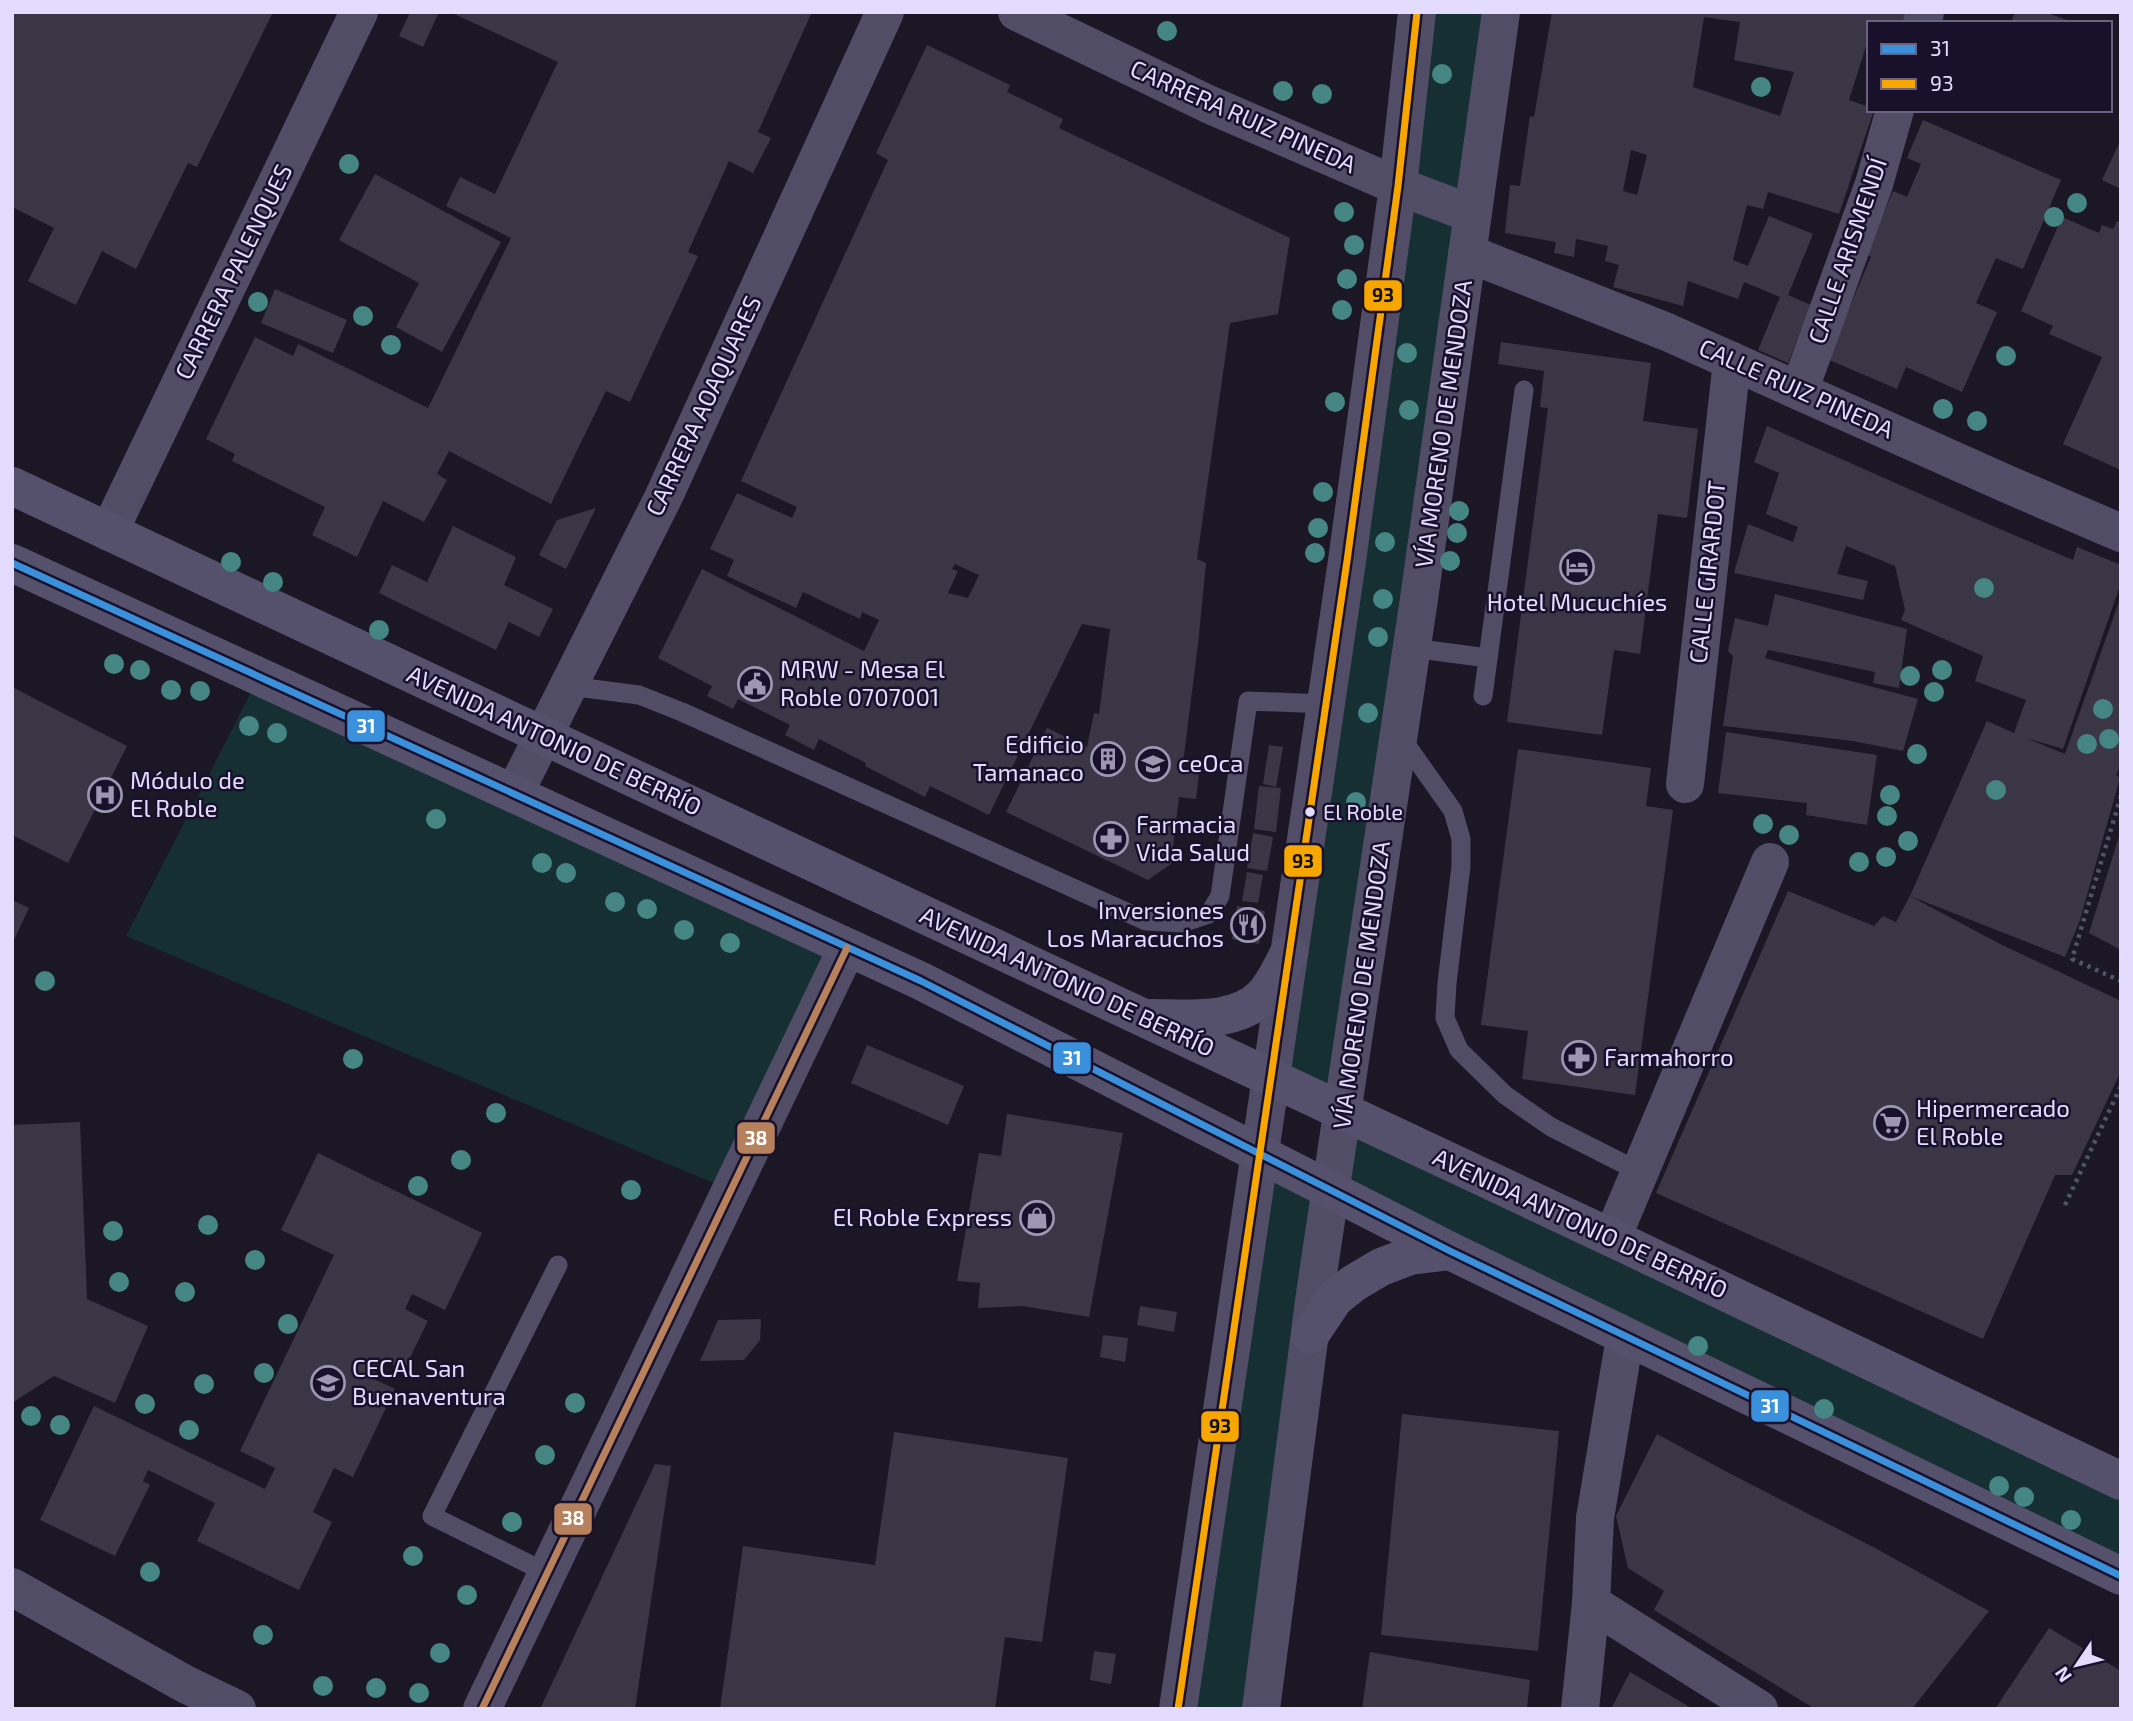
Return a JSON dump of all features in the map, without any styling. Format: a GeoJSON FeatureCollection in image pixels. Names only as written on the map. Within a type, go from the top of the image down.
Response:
{"type":"FeatureCollection","features":[{"type":"Feature","properties":{"kind":"street","name":"CARRERA PALENQUES"},"geometry":{"type":"LineString","coordinates":[[108,532],[359,12]]}},
{"type":"Feature","properties":{"kind":"street","name":"CARRERA AOAQUARES"},"geometry":{"type":"LineString","coordinates":[[514,794],[664,496],[885,12]]}},
{"type":"Feature","properties":{"kind":"street","name":"CARRERA RUIZ PINEDA"},"geometry":{"type":"LineString","coordinates":[[1017,12],[1208,104],[1398,186],[1472,214]]}},
{"type":"Feature","properties":{"kind":"street"},"geometry":{"type":"LineString","coordinates":[[1178,1709],[1326,704],[1398,186],[1417,12]]}},
{"type":"Feature","properties":{"kind":"street","name":"VÍA MORENO DE MENDOZA"},"geometry":{"type":"LineString","coordinates":[[1261,1709],[1310,1335],[1412,648],[1501,12]]}},
{"type":"Feature","properties":{"kind":"street","name":"CALLE ARISMENDÍ"},"geometry":{"type":"LineString","coordinates":[[1799,391],[1874,184],[1894,112]]}},
{"type":"Feature","properties":{"kind":"street","name":"CALLE RUIZ PINEDA"},"geometry":{"type":"LineString","coordinates":[[1467,253],[1667,332],[2121,533]]}},
{"type":"Feature","properties":{"kind":"street","name":"CALLE GIRARDOT"},"geometry":{"type":"LineString","coordinates":[[1685,784],[1732,361]]}},
{"type":"Feature","properties":{"kind":"street","name":"AVENIDA ANTONIO DE BERRÍO"},"geometry":{"type":"LineString","coordinates":[[12,486],[2121,1480]]}},
{"type":"Feature","properties":{"kind":"street"},"geometry":{"type":"LineString","coordinates":[[12,563],[921,981],[1450,1251],[2121,1576]]}},
{"type":"Feature","properties":{"kind":"street"},"geometry":{"type":"LineString","coordinates":[[1612,1238],[1770,862]]}},
{"type":"Feature","properties":{"kind":"street"},"geometry":{"type":"LineString","coordinates":[[482,1709],[847,948]]}},
{"type":"Feature","properties":{"kind":"street"},"geometry":{"type":"LineString","coordinates":[[1143,1018],[1201,1018],[1236,1013],[1262,997],[1289,953]]}},
{"type":"Feature","properties":{"kind":"street"},"geometry":{"type":"LineString","coordinates":[[1310,1335],[1335,1299],[1354,1283],[1381,1267],[1410,1256],[1450,1251]]}},
{"type":"Feature","properties":{"kind":"street"},"geometry":{"type":"LineString","coordinates":[[1580,1709],[1591,1603],[1595,1518],[1625,1337]]}},
{"type":"Feature","properties":{"kind":"street"},"geometry":{"type":"LineString","coordinates":[[12,1587],[185,1684],[237,1709]]}},
{"type":"Feature","properties":{"kind":"street"},"geometry":{"type":"LineString","coordinates":[[1591,1603],[1759,1709]]}},
{"type":"Feature","properties":{"kind":"lane"},"geometry":{"type":"LineString","coordinates":[[1483,696],[1524,390]]}},
{"type":"Feature","properties":{"kind":"lane"},"geometry":{"type":"LineString","coordinates":[[1412,648],[1488,658]]}},
{"type":"Feature","properties":{"kind":"lane"},"geometry":{"type":"LineString","coordinates":[[569,686],[639,695],[1146,921],[1182,923],[1209,914],[1220,896],[1248,701],[1326,704]]}},
{"type":"Feature","properties":{"kind":"lane"},"geometry":{"type":"LineString","coordinates":[[1399,735],[1453,811],[1461,839],[1461,866],[1445,1018],[1459,1051],[1505,1095],[1551,1127],[1640,1172]]}},
{"type":"Feature","properties":{"kind":"lane"},"geometry":{"type":"LineString","coordinates":[[547,1573],[432,1516],[558,1265]]}},
{"type":"Feature","properties":{"kind":"path"},"geometry":{"type":"LineString","coordinates":[[2121,796],[2072,959],[2121,981]]}},
{"type":"Feature","properties":{"kind":"path"},"geometry":{"type":"LineString","coordinates":[[2065,1205],[2121,1086]]}},
{"type":"Feature","properties":{"kind":"green space"},"geometry":{"type":"Polygon","coordinates":[[[1417,12],[1500,12],[1339,1104],[1276,1075],[1417,12]]]}},
{"type":"Feature","properties":{"kind":"green space"},"geometry":{"type":"Polygon","coordinates":[[[259,677],[847,948],[730,1190],[126,936],[259,677]]]}},
{"type":"Feature","properties":{"kind":"green space"},"geometry":{"type":"Polygon","coordinates":[[[1343,1112],[2121,1481],[2121,1576],[1331,1191],[1261,1709],[1178,1709],[1259,1154],[1330,1190],[1343,1112]]]}},
{"type":"Feature","properties":{"kind":"building"},"geometry":{"type":"Polygon","coordinates":[[[12,12],[273,12],[197,167],[188,163],[136,269],[102,251],[76,305],[28,281],[54,228],[12,207],[12,12]]]}},
{"type":"Feature","properties":{"kind":"building"},"geometry":{"type":"Polygon","coordinates":[[[410,12],[439,12],[423,47],[399,36],[410,12]]]}},
{"type":"Feature","properties":{"kind":"building"},"geometry":{"type":"Polygon","coordinates":[[[450,12],[812,12],[758,132],[771,138],[753,173],[729,161],[688,252],[698,256],[630,402],[606,391],[551,504],[449,451],[437,474],[447,480],[424,522],[383,501],[357,557],[312,535],[325,507],[232,461],[235,454],[206,439],[255,337],[293,356],[298,344],[428,408],[511,238],[446,206],[460,177],[495,194],[558,62],[450,12]]]}},
{"type":"Feature","properties":{"kind":"building"},"geometry":{"type":"Polygon","coordinates":[[[1552,12],[1906,12],[1904,21],[1867,21],[1867,43],[1849,100],[1867,106],[1867,112],[1873,112],[1839,214],[1768,192],[1763,209],[1747,205],[1733,260],[1748,266],[1769,216],[1813,234],[1788,295],[1811,305],[1788,363],[1758,350],[1780,297],[1744,282],[1738,299],[1688,281],[1683,306],[1613,287],[1619,265],[1605,261],[1608,246],[1576,239],[1574,257],[1554,253],[1556,242],[1505,233],[1510,185],[1520,186],[1530,116],[1534,117],[1552,12]],[[1704,17],[1693,87],[1780,116],[1794,72],[1734,60],[1740,22],[1704,17]],[[1631,150],[1623,191],[1637,195],[1647,155],[1631,150]]]}},
{"type":"Feature","properties":{"kind":"building"},"geometry":{"type":"Polygon","coordinates":[[[2015,12],[2045,12],[2070,21],[2012,21],[2015,12]]]}},
{"type":"Feature","properties":{"kind":"building"},"geometry":{"type":"Polygon","coordinates":[[[927,45],[1010,85],[1007,92],[1063,119],[1059,128],[1290,238],[1278,314],[1230,323],[1197,559],[1206,563],[1182,771],[1199,773],[1196,799],[1179,797],[1171,864],[1148,880],[1006,812],[1047,728],[1087,747],[1094,713],[1099,714],[1110,629],[1082,624],[989,815],[930,786],[925,797],[819,739],[814,750],[785,735],[790,725],[738,699],[733,709],[707,696],[712,686],[658,658],[702,569],[864,651],[879,620],[862,612],[860,619],[803,592],[796,608],[727,576],[734,560],[710,549],[737,493],[792,518],[797,507],[741,481],[888,160],[876,153],[927,45]],[[955,564],[952,569],[958,571],[948,593],[968,598],[979,575],[955,564]]]}},
{"type":"Feature","properties":{"kind":"building"},"geometry":{"type":"Polygon","coordinates":[[[1923,120],[2061,180],[2023,269],[1996,258],[1976,303],[1997,312],[1962,392],[1906,367],[1897,389],[1827,359],[1871,257],[1866,254],[1893,191],[1907,197],[1921,164],[1907,158],[1923,120]]]}},
{"type":"Feature","properties":{"kind":"building"},"geometry":{"type":"Polygon","coordinates":[[[2121,139],[2121,189],[2102,180],[2121,139]]]}},
{"type":"Feature","properties":{"kind":"building"},"geometry":{"type":"Polygon","coordinates":[[[375,174],[501,242],[442,352],[396,327],[419,283],[339,240],[375,174]]]}},
{"type":"Feature","properties":{"kind":"building"},"geometry":{"type":"Polygon","coordinates":[[[2062,217],[2099,233],[2102,225],[2113,229],[2117,221],[2121,222],[2121,470],[2063,444],[2102,357],[2049,334],[2053,326],[2021,311],[2062,217]]]}},
{"type":"Feature","properties":{"kind":"building"},"geometry":{"type":"Polygon","coordinates":[[[275,289],[347,320],[333,353],[261,323],[275,289]]]}},
{"type":"Feature","properties":{"kind":"building"},"geometry":{"type":"Polygon","coordinates":[[[1501,342],[1651,363],[1643,421],[1698,429],[1687,518],[1658,514],[1640,654],[1614,650],[1602,735],[1507,722],[1548,408],[1540,407],[1544,371],[1498,364],[1501,342]]]}},
{"type":"Feature","properties":{"kind":"building"},"geometry":{"type":"Polygon","coordinates":[[[1767,426],[2073,560],[2077,547],[2121,565],[2121,583],[2063,749],[2026,738],[2065,754],[2121,596],[2121,764],[2116,775],[2120,778],[2080,920],[2065,957],[1910,896],[1987,721],[2014,733],[2026,700],[1975,681],[1983,656],[1901,620],[1905,610],[1895,566],[1846,546],[1837,574],[1868,581],[1863,600],[1734,573],[1748,524],[1793,542],[1798,527],[1766,514],[1779,473],[1754,462],[1767,426]]]}},
{"type":"Feature","properties":{"kind":"building"},"geometry":{"type":"Polygon","coordinates":[[[596,508],[566,569],[539,555],[557,520],[596,508]]]}},
{"type":"Feature","properties":{"kind":"building"},"geometry":{"type":"Polygon","coordinates":[[[453,526],[516,557],[504,585],[553,609],[539,637],[509,622],[496,650],[379,593],[392,565],[427,582],[453,526]]]}},
{"type":"Feature","properties":{"kind":"building"},"geometry":{"type":"Polygon","coordinates":[[[1775,594],[1907,629],[1899,688],[1873,683],[1875,672],[1768,650],[1765,658],[1918,699],[1903,751],[1853,741],[1723,726],[1733,656],[1728,651],[1735,618],[1768,626],[1775,594]]]}},
{"type":"Feature","properties":{"kind":"building"},"geometry":{"type":"Polygon","coordinates":[[[12,687],[127,746],[68,863],[12,835],[12,687]]]}},
{"type":"Feature","properties":{"kind":"building"},"geometry":{"type":"Polygon","coordinates":[[[1726,732],[1877,755],[1867,825],[1806,815],[1807,803],[1718,793],[1726,732]]]}},
{"type":"Feature","properties":{"kind":"building"},"geometry":{"type":"Polygon","coordinates":[[[1269,745],[1283,747],[1276,787],[1263,784],[1269,745]]]}},
{"type":"Feature","properties":{"kind":"building"},"geometry":{"type":"Polygon","coordinates":[[[1518,749],[1651,768],[1646,806],[1673,810],[1635,1095],[1522,1079],[1528,1031],[1481,1025],[1518,749]]]}},
{"type":"Feature","properties":{"kind":"building"},"geometry":{"type":"Polygon","coordinates":[[[1259,786],[1281,788],[1276,832],[1254,829],[1259,786]]]}},
{"type":"Feature","properties":{"kind":"building"},"geometry":{"type":"Polygon","coordinates":[[[1253,833],[1273,837],[1267,871],[1247,868],[1253,833]]]}},
{"type":"Feature","properties":{"kind":"building"},"geometry":{"type":"Polygon","coordinates":[[[2121,833],[2121,950],[2089,933],[2121,833]]]}},
{"type":"Feature","properties":{"kind":"building"},"geometry":{"type":"Polygon","coordinates":[[[1247,872],[1263,875],[1258,903],[1242,901],[1247,872]]]}},
{"type":"Feature","properties":{"kind":"building","name":"Hipermercado El Roble"},"geometry":{"type":"Polygon","coordinates":[[[1788,891],[1874,926],[1883,916],[1896,922],[1910,896],[2002,945],[2121,1001],[2121,1071],[2072,1175],[2055,1175],[1983,1339],[1656,1193],[1788,891]]]}},
{"type":"Feature","properties":{"kind":"building"},"geometry":{"type":"Polygon","coordinates":[[[12,900],[29,908],[12,944],[12,900]]]}},
{"type":"Feature","properties":{"kind":"building","name":"Inversiones Los Maracuchos"},"geometry":{"type":"Polygon","coordinates":[[[1237,906],[1265,911],[1259,944],[1232,939],[1237,906]]]}},
{"type":"Feature","properties":{"kind":"building"},"geometry":{"type":"Polygon","coordinates":[[[867,1045],[964,1086],[948,1125],[851,1083],[867,1045]]]}},
{"type":"Feature","properties":{"kind":"building","name":"El Roble Express"},"geometry":{"type":"Polygon","coordinates":[[[1007,1114],[1123,1133],[1089,1317],[1022,1306],[978,1308],[980,1283],[957,1281],[979,1153],[1001,1156],[1007,1114]]]}},
{"type":"Feature","properties":{"kind":"building"},"geometry":{"type":"Polygon","coordinates":[[[80,1122],[87,1299],[148,1326],[115,1403],[54,1376],[12,1403],[12,1125],[80,1122]]]}},
{"type":"Feature","properties":{"kind":"building"},"geometry":{"type":"Polygon","coordinates":[[[318,1153],[482,1233],[445,1310],[412,1294],[405,1309],[428,1321],[404,1370],[381,1359],[372,1378],[395,1389],[353,1477],[334,1468],[313,1512],[332,1522],[299,1590],[197,1541],[215,1503],[148,1470],[143,1481],[150,1485],[115,1556],[40,1520],[94,1406],[265,1489],[275,1468],[240,1451],[334,1255],[281,1230],[318,1153]]]}},
{"type":"Feature","properties":{"kind":"building"},"geometry":{"type":"Polygon","coordinates":[[[1140,1306],[1177,1312],[1174,1332],[1137,1325],[1140,1306]]]}},
{"type":"Feature","properties":{"kind":"building"},"geometry":{"type":"Polygon","coordinates":[[[761,1319],[760,1340],[744,1360],[700,1361],[718,1320],[761,1319]]]}},
{"type":"Feature","properties":{"kind":"building"},"geometry":{"type":"Polygon","coordinates":[[[1103,1335],[1128,1338],[1125,1362],[1100,1357],[1103,1335]]]}},
{"type":"Feature","properties":{"kind":"building"},"geometry":{"type":"Polygon","coordinates":[[[1402,1414],[1559,1431],[1538,1651],[1381,1635],[1402,1414]]]}},
{"type":"Feature","properties":{"kind":"building"},"geometry":{"type":"Polygon","coordinates":[[[894,1432],[1068,1458],[1042,1642],[1005,1637],[995,1709],[720,1709],[743,1546],[875,1565],[894,1432]]]}},
{"type":"Feature","properties":{"kind":"building"},"geometry":{"type":"Polygon","coordinates":[[[1657,1434],[1989,1611],[1912,1709],[1815,1709],[1654,1610],[1664,1591],[1628,1568],[1616,1516],[1657,1434]]]}},
{"type":"Feature","properties":{"kind":"building"},"geometry":{"type":"Polygon","coordinates":[[[655,1464],[671,1466],[635,1709],[540,1709],[655,1464]]]}},
{"type":"Feature","properties":{"kind":"building"},"geometry":{"type":"Polygon","coordinates":[[[2049,1628],[2121,1671],[2121,1709],[1995,1709],[2049,1628]]]}},
{"type":"Feature","properties":{"kind":"building"},"geometry":{"type":"Polygon","coordinates":[[[1094,1651],[1116,1654],[1111,1684],[1090,1680],[1094,1651]]]}},
{"type":"Feature","properties":{"kind":"building"},"geometry":{"type":"Polygon","coordinates":[[[1370,1652],[1530,1680],[1527,1709],[1362,1709],[1370,1652]]]}},
{"type":"Feature","properties":{"kind":"building"},"geometry":{"type":"Polygon","coordinates":[[[1630,1672],[1693,1709],[1611,1709],[1630,1672]]]}},
{"type":"Feature","properties":{"kind":"transit line","name":"93"},"geometry":{"type":"LineString","coordinates":[[1178,1709],[1347,561],[1398,186],[1417,12]]}},
{"type":"Feature","properties":{"kind":"transit line","name":"31"},"geometry":{"type":"LineString","coordinates":[[12,563],[921,981],[1450,1251],[2121,1576]]}},
{"type":"Feature","properties":{"kind":"transit line","name":"38"},"geometry":{"type":"LineString","coordinates":[[482,1709],[847,948]]}},
{"type":"Feature","properties":{"kind":"place","name":"Hotel Mucuchíes"},"geometry":{"type":"Point","coordinates":[1577,567]}},
{"type":"Feature","properties":{"kind":"place","name":"MRW - Mesa El Roble 0707001"},"geometry":{"type":"Point","coordinates":[755,684]}},
{"type":"Feature","properties":{"kind":"place","name":"Edificio Tamanaco"},"geometry":{"type":"Point","coordinates":[1108,759]}},
{"type":"Feature","properties":{"kind":"place","name":"ceOca"},"geometry":{"type":"Point","coordinates":[1153,764]}},
{"type":"Feature","properties":{"kind":"place","name":"Módulo de El Roble"},"geometry":{"type":"Point","coordinates":[105,795]}},
{"type":"Feature","properties":{"kind":"place","name":"El Roble"},"geometry":{"type":"Point","coordinates":[1310,812]}},
{"type":"Feature","properties":{"kind":"place","name":"Farmacia Vida Salud"},"geometry":{"type":"Point","coordinates":[1111,839]}},
{"type":"Feature","properties":{"kind":"place","name":"Inversiones Los Maracuchos"},"geometry":{"type":"Point","coordinates":[1248,925]}},
{"type":"Feature","properties":{"kind":"place","name":"Farmahorro"},"geometry":{"type":"Point","coordinates":[1579,1058]}},
{"type":"Feature","properties":{"kind":"place","name":"Hipermercado El Roble"},"geometry":{"type":"Point","coordinates":[1891,1123]}},
{"type":"Feature","properties":{"kind":"place","name":"El Roble Express"},"geometry":{"type":"Point","coordinates":[1037,1218]}},
{"type":"Feature","properties":{"kind":"place","name":"CECAL San Buenaventura"},"geometry":{"type":"Point","coordinates":[328,1383]}}]}
